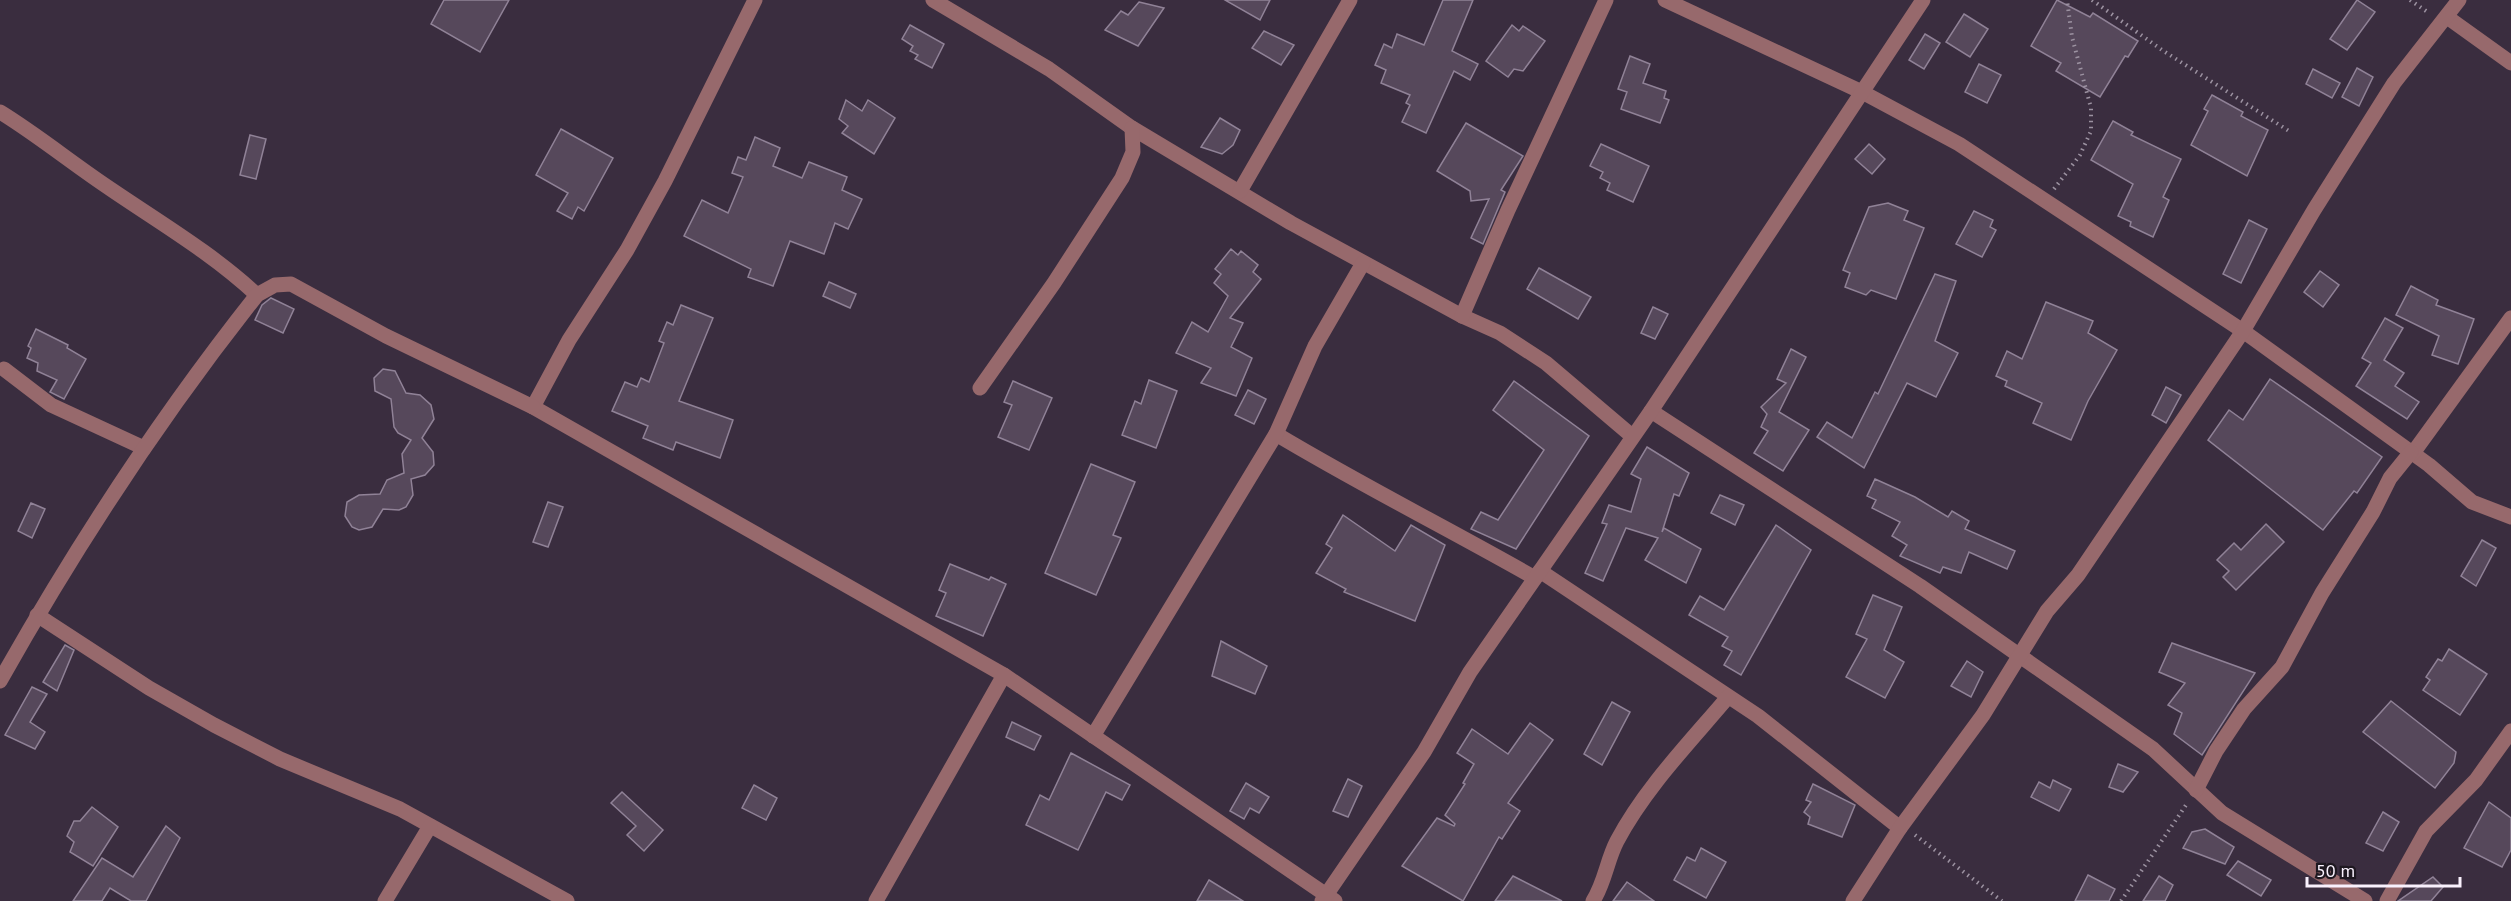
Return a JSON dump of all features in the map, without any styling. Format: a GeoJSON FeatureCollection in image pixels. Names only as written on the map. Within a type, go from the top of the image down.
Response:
{"type":"FeatureCollection","features":[{"type":"Feature","properties":{"kind":"street"},"geometry":{"type":"LineString","coordinates":[[533,407],[569,340],[627,250],[755,0]]}},
{"type":"Feature","properties":{"kind":"street"},"geometry":{"type":"LineString","coordinates":[[933,0],[1049,69],[1132,128],[1363,263],[1462,316],[1500,333],[1546,363],[1632,436]]}},
{"type":"Feature","properties":{"kind":"street"},"geometry":{"type":"LineString","coordinates":[[1240,191],[1350,0]]}},
{"type":"Feature","properties":{"kind":"street"},"geometry":{"type":"LineString","coordinates":[[1462,316],[1508,210],[1606,0]]}},
{"type":"Feature","properties":{"kind":"street"},"geometry":{"type":"LineString","coordinates":[[1665,0],[1862,93],[1959,144],[2243,331],[2412,452],[2472,502],[2511,517]]}},
{"type":"Feature","properties":{"kind":"street"},"geometry":{"type":"LineString","coordinates":[[0,681],[37,615],[144,448],[256,295],[275,285],[291,284],[386,336],[533,407],[1004,675],[1328,899],[1400,789],[1470,672],[1651,411],[1923,0]]}},
{"type":"Feature","properties":{"kind":"street"},"geometry":{"type":"LineString","coordinates":[[1853,901],[1902,826],[1983,715],[2047,611],[2078,575],[2243,331],[2314,210],[2394,83],[2459,0]]}},
{"type":"Feature","properties":{"kind":"street"},"geometry":{"type":"LineString","coordinates":[[2447,17],[2511,63]]}},
{"type":"Feature","properties":{"kind":"street"},"geometry":{"type":"LineString","coordinates":[[0,112],[49,142],[110,188],[224,264],[256,295]]}},
{"type":"Feature","properties":{"kind":"street"},"geometry":{"type":"LineString","coordinates":[[980,388],[1054,283],[1122,178],[1132,152],[1132,128]]}},
{"type":"Feature","properties":{"kind":"street"},"geometry":{"type":"LineString","coordinates":[[1093,736],[1276,434],[1316,346],[1363,263]]}},
{"type":"Feature","properties":{"kind":"street"},"geometry":{"type":"LineString","coordinates":[[2196,790],[2216,751],[2244,709],[2282,667],[2322,593],[2373,512],[2390,478],[2412,452],[2511,318]]}},
{"type":"Feature","properties":{"kind":"street"},"geometry":{"type":"LineString","coordinates":[[4,369],[51,405],[144,448]]}},
{"type":"Feature","properties":{"kind":"street"},"geometry":{"type":"LineString","coordinates":[[1651,411],[1767,485],[2021,656],[2153,749],[2222,813],[2365,901]]}},
{"type":"Feature","properties":{"kind":"street"},"geometry":{"type":"LineString","coordinates":[[1276,434],[1371,490],[1537,575],[1758,716],[1902,826]]}},
{"type":"Feature","properties":{"kind":"street"},"geometry":{"type":"LineString","coordinates":[[37,615],[149,688],[214,724],[280,759],[400,809],[567,901]]}},
{"type":"Feature","properties":{"kind":"street"},"geometry":{"type":"LineString","coordinates":[[876,901],[1004,675]]}},
{"type":"Feature","properties":{"kind":"street"},"geometry":{"type":"LineString","coordinates":[[1593,901],[1603,885],[1616,842],[1640,806],[1728,697]]}},
{"type":"Feature","properties":{"kind":"street"},"geometry":{"type":"LineString","coordinates":[[2387,901],[2426,831],[2476,780],[2511,730]]}},
{"type":"Feature","properties":{"kind":"street"},"geometry":{"type":"LineString","coordinates":[[385,901],[430,826]]}},
{"type":"Feature","properties":{"kind":"path"},"geometry":{"type":"LineString","coordinates":[[2047,201],[2080,155],[2091,131],[2091,108],[2072,37],[2067,0]]}},
{"type":"Feature","properties":{"kind":"path"},"geometry":{"type":"LineString","coordinates":[[2092,0],[2162,50],[2289,131]]}},
{"type":"Feature","properties":{"kind":"path"},"geometry":{"type":"LineString","coordinates":[[2121,901],[2196,790]]}},
{"type":"Feature","properties":{"kind":"path"},"geometry":{"type":"LineString","coordinates":[[1902,826],[2002,901]]}},
{"type":"Feature","properties":{"kind":"building"},"geometry":{"type":"Polygon","coordinates":[[[444,0],[509,0],[480,52],[431,24],[444,0]]]}},
{"type":"Feature","properties":{"kind":"building"},"geometry":{"type":"Polygon","coordinates":[[[1225,0],[1270,0],[1260,20],[1225,0]]]}},
{"type":"Feature","properties":{"kind":"building"},"geometry":{"type":"Polygon","coordinates":[[[1443,0],[1473,0],[1452,51],[1478,64],[1470,80],[1454,71],[1426,133],[1402,122],[1410,105],[1406,103],[1410,95],[1381,83],[1386,70],[1375,65],[1384,44],[1392,48],[1397,34],[1424,45],[1443,0]]]}},
{"type":"Feature","properties":{"kind":"building"},"geometry":{"type":"Polygon","coordinates":[[[2057,0],[2090,17],[2093,13],[2138,41],[2128,57],[2125,56],[2100,97],[2056,71],[2061,63],[2031,46],[2057,0]]]}},
{"type":"Feature","properties":{"kind":"building"},"geometry":{"type":"Polygon","coordinates":[[[2357,0],[2375,12],[2347,50],[2330,39],[2357,0]]]}},
{"type":"Feature","properties":{"kind":"building"},"geometry":{"type":"Polygon","coordinates":[[[1139,2],[1164,8],[1138,46],[1105,30],[1121,11],[1128,15],[1139,2]]]}},
{"type":"Feature","properties":{"kind":"building"},"geometry":{"type":"Polygon","coordinates":[[[1964,14],[1988,29],[1970,57],[1946,42],[1964,14]]]}},
{"type":"Feature","properties":{"kind":"building"},"geometry":{"type":"Polygon","coordinates":[[[910,25],[944,44],[932,68],[915,59],[918,55],[910,51],[913,46],[902,39],[910,25]]]}},
{"type":"Feature","properties":{"kind":"building"},"geometry":{"type":"Polygon","coordinates":[[[1512,25],[1519,31],[1523,26],[1545,41],[1523,71],[1514,69],[1508,77],[1486,61],[1512,25]]]}},
{"type":"Feature","properties":{"kind":"building"},"geometry":{"type":"Polygon","coordinates":[[[1264,31],[1294,45],[1281,65],[1252,48],[1264,31]]]}},
{"type":"Feature","properties":{"kind":"building"},"geometry":{"type":"Polygon","coordinates":[[[1925,34],[1940,43],[1924,69],[1909,60],[1925,34]]]}},
{"type":"Feature","properties":{"kind":"building"},"geometry":{"type":"Polygon","coordinates":[[[1630,56],[1650,64],[1643,83],[1666,91],[1664,98],[1669,100],[1660,123],[1621,109],[1627,92],[1618,89],[1630,56]]]}},
{"type":"Feature","properties":{"kind":"building"},"geometry":{"type":"Polygon","coordinates":[[[1979,64],[2001,75],[1987,103],[1965,92],[1979,64]]]}},
{"type":"Feature","properties":{"kind":"building"},"geometry":{"type":"Polygon","coordinates":[[[2357,68],[2373,77],[2359,106],[2342,97],[2357,68]]]}},
{"type":"Feature","properties":{"kind":"building"},"geometry":{"type":"Polygon","coordinates":[[[2313,69],[2340,83],[2332,98],[2306,84],[2313,69]]]}},
{"type":"Feature","properties":{"kind":"building"},"geometry":{"type":"Polygon","coordinates":[[[2212,95],[2243,112],[2241,116],[2268,130],[2247,176],[2191,145],[2208,111],[2204,109],[2212,95]]]}},
{"type":"Feature","properties":{"kind":"building"},"geometry":{"type":"Polygon","coordinates":[[[846,100],[862,111],[868,100],[895,118],[874,154],[842,133],[848,126],[839,119],[846,100]]]}},
{"type":"Feature","properties":{"kind":"building"},"geometry":{"type":"Polygon","coordinates":[[[1220,118],[1240,130],[1233,145],[1222,154],[1201,147],[1220,118]]]}},
{"type":"Feature","properties":{"kind":"building"},"geometry":{"type":"Polygon","coordinates":[[[2113,121],[2133,132],[2131,135],[2181,159],[2163,197],[2169,200],[2153,237],[2130,226],[2131,222],[2118,216],[2133,184],[2091,160],[2113,121]]]}},
{"type":"Feature","properties":{"kind":"building"},"geometry":{"type":"Polygon","coordinates":[[[1466,123],[1523,156],[1501,190],[1505,192],[1483,244],[1471,238],[1489,199],[1471,201],[1470,191],[1437,171],[1466,123]]]}},
{"type":"Feature","properties":{"kind":"building"},"geometry":{"type":"Polygon","coordinates":[[[561,129],[613,158],[584,211],[578,207],[572,219],[557,211],[568,193],[536,175],[561,129]]]}},
{"type":"Feature","properties":{"kind":"building"},"geometry":{"type":"Polygon","coordinates":[[[250,135],[266,139],[256,179],[240,175],[250,135]]]}},
{"type":"Feature","properties":{"kind":"building"},"geometry":{"type":"Polygon","coordinates":[[[755,137],[780,148],[773,166],[802,178],[809,162],[847,177],[842,190],[862,199],[848,229],[835,223],[824,254],[790,241],[773,286],[748,277],[751,269],[684,236],[702,200],[728,213],[743,177],[732,173],[738,157],[746,160],[755,137]]]}},
{"type":"Feature","properties":{"kind":"building"},"geometry":{"type":"Polygon","coordinates":[[[1601,144],[1649,166],[1633,202],[1607,190],[1610,183],[1600,178],[1603,172],[1590,166],[1601,144]]]}},
{"type":"Feature","properties":{"kind":"building"},"geometry":{"type":"Polygon","coordinates":[[[1869,144],[1885,159],[1872,174],[1855,159],[1869,144]]]}},
{"type":"Feature","properties":{"kind":"building"},"geometry":{"type":"Polygon","coordinates":[[[1888,203],[1908,211],[1904,220],[1924,228],[1896,299],[1871,290],[1866,295],[1845,287],[1850,273],[1843,270],[1869,207],[1888,203]]]}},
{"type":"Feature","properties":{"kind":"building"},"geometry":{"type":"Polygon","coordinates":[[[1974,211],[1993,220],[1990,227],[1996,230],[1982,257],[1956,244],[1974,211]]]}},
{"type":"Feature","properties":{"kind":"building"},"geometry":{"type":"Polygon","coordinates":[[[2249,220],[2267,229],[2241,283],[2223,274],[2249,220]]]}},
{"type":"Feature","properties":{"kind":"building"},"geometry":{"type":"Polygon","coordinates":[[[1231,249],[1238,255],[1241,251],[1258,265],[1253,272],[1261,279],[1230,318],[1243,323],[1231,347],[1252,358],[1236,396],[1201,383],[1211,368],[1176,353],[1192,322],[1208,332],[1228,296],[1214,283],[1221,274],[1215,269],[1231,249]]]}},
{"type":"Feature","properties":{"kind":"building"},"geometry":{"type":"Polygon","coordinates":[[[1539,268],[1591,297],[1578,319],[1527,289],[1539,268]]]}},
{"type":"Feature","properties":{"kind":"building"},"geometry":{"type":"Polygon","coordinates":[[[2320,271],[2339,285],[2323,307],[2304,292],[2320,271]]]}},
{"type":"Feature","properties":{"kind":"building"},"geometry":{"type":"Polygon","coordinates":[[[1935,274],[1956,281],[1935,341],[1958,353],[1936,397],[1907,383],[1864,468],[1817,437],[1827,422],[1852,438],[1875,392],[1878,394],[1935,274]]]}},
{"type":"Feature","properties":{"kind":"building"},"geometry":{"type":"Polygon","coordinates":[[[829,282],[856,294],[850,308],[823,296],[829,282]]]}},
{"type":"Feature","properties":{"kind":"building"},"geometry":{"type":"Polygon","coordinates":[[[2411,286],[2438,300],[2436,305],[2474,319],[2458,364],[2432,355],[2439,336],[2396,315],[2411,286]]]}},
{"type":"Feature","properties":{"kind":"building"},"geometry":{"type":"Polygon","coordinates":[[[271,298],[294,309],[283,333],[255,320],[262,305],[271,298]]]}},
{"type":"Feature","properties":{"kind":"building"},"geometry":{"type":"Polygon","coordinates":[[[2046,302],[2093,321],[2088,333],[2117,350],[2088,401],[2071,440],[2033,423],[2042,403],[2005,386],[2007,381],[1996,376],[2007,351],[2022,359],[2046,302]]]}},
{"type":"Feature","properties":{"kind":"building"},"geometry":{"type":"Polygon","coordinates":[[[681,305],[713,318],[679,401],[733,420],[720,458],[676,442],[673,450],[643,438],[648,426],[612,411],[625,382],[637,387],[641,378],[649,382],[664,343],[659,341],[667,322],[673,325],[681,305]]]}},
{"type":"Feature","properties":{"kind":"building"},"geometry":{"type":"Polygon","coordinates":[[[1653,307],[1668,314],[1655,339],[1641,333],[1653,307]]]}},
{"type":"Feature","properties":{"kind":"building"},"geometry":{"type":"Polygon","coordinates":[[[2385,318],[2403,328],[2384,360],[2404,373],[2395,386],[2419,402],[2407,419],[2356,386],[2371,363],[2362,358],[2385,318]]]}},
{"type":"Feature","properties":{"kind":"building"},"geometry":{"type":"Polygon","coordinates":[[[36,329],[68,345],[67,348],[86,359],[64,399],[50,392],[57,380],[37,371],[38,363],[27,358],[31,348],[28,346],[36,329]]]}},
{"type":"Feature","properties":{"kind":"building"},"geometry":{"type":"Polygon","coordinates":[[[1791,349],[1806,357],[1779,412],[1809,430],[1783,471],[1754,453],[1768,431],[1761,427],[1767,414],[1761,407],[1786,383],[1777,379],[1791,349]]]}},
{"type":"Feature","properties":{"kind":"building"},"geometry":{"type":"Polygon","coordinates":[[[383,369],[395,371],[406,393],[420,395],[431,405],[434,419],[422,438],[433,452],[434,465],[425,475],[411,479],[413,495],[406,507],[399,510],[383,509],[372,527],[359,530],[352,527],[345,516],[347,502],[359,495],[380,494],[387,480],[404,473],[402,454],[411,440],[398,433],[394,427],[391,399],[375,391],[374,378],[383,369]]]}},
{"type":"Feature","properties":{"kind":"building"},"geometry":{"type":"Polygon","coordinates":[[[2270,379],[2382,457],[2357,493],[2354,491],[2323,530],[2208,440],[2229,410],[2243,420],[2270,379]]]}},
{"type":"Feature","properties":{"kind":"building"},"geometry":{"type":"Polygon","coordinates":[[[1149,380],[1177,391],[1156,448],[1122,435],[1135,401],[1141,404],[1149,380]]]}},
{"type":"Feature","properties":{"kind":"building"},"geometry":{"type":"Polygon","coordinates":[[[1013,381],[1052,398],[1029,450],[998,437],[1012,405],[1004,402],[1013,381]]]}},
{"type":"Feature","properties":{"kind":"building"},"geometry":{"type":"Polygon","coordinates":[[[1514,381],[1589,436],[1516,549],[1471,529],[1481,512],[1498,520],[1544,450],[1493,410],[1514,381]]]}},
{"type":"Feature","properties":{"kind":"building"},"geometry":{"type":"Polygon","coordinates":[[[2166,387],[2181,395],[2166,423],[2152,415],[2166,387]]]}},
{"type":"Feature","properties":{"kind":"building"},"geometry":{"type":"Polygon","coordinates":[[[1248,390],[1266,399],[1254,424],[1235,415],[1248,390]]]}},
{"type":"Feature","properties":{"kind":"building"},"geometry":{"type":"Polygon","coordinates":[[[1647,447],[1689,473],[1679,496],[1674,494],[1662,532],[1664,528],[1701,549],[1686,583],[1645,560],[1658,538],[1626,528],[1603,581],[1585,573],[1607,524],[1602,523],[1609,505],[1631,512],[1641,479],[1631,474],[1647,447]]]}},
{"type":"Feature","properties":{"kind":"building"},"geometry":{"type":"Polygon","coordinates":[[[1091,464],[1135,482],[1113,535],[1121,538],[1096,595],[1045,573],[1091,464]]]}},
{"type":"Feature","properties":{"kind":"building"},"geometry":{"type":"Polygon","coordinates":[[[1875,479],[1915,497],[1948,517],[1952,511],[1969,521],[1965,529],[2015,551],[2007,569],[1969,552],[1961,573],[1943,567],[1940,573],[1900,556],[1907,545],[1892,536],[1900,522],[1872,508],[1876,500],[1867,496],[1875,479]]]}},
{"type":"Feature","properties":{"kind":"building"},"geometry":{"type":"Polygon","coordinates":[[[1720,495],[1744,505],[1735,525],[1711,513],[1720,495]]]}},
{"type":"Feature","properties":{"kind":"building"},"geometry":{"type":"Polygon","coordinates":[[[548,502],[563,507],[548,547],[533,542],[548,502]]]}},
{"type":"Feature","properties":{"kind":"building"},"geometry":{"type":"Polygon","coordinates":[[[31,503],[45,509],[32,538],[18,531],[31,503]]]}},
{"type":"Feature","properties":{"kind":"building"},"geometry":{"type":"Polygon","coordinates":[[[1343,515],[1395,551],[1411,525],[1445,545],[1415,621],[1344,592],[1346,589],[1316,573],[1332,548],[1326,544],[1343,515]]]}},
{"type":"Feature","properties":{"kind":"building"},"geometry":{"type":"Polygon","coordinates":[[[2266,524],[2284,542],[2236,590],[2223,577],[2229,571],[2217,560],[2234,543],[2241,550],[2266,524]]]}},
{"type":"Feature","properties":{"kind":"building"},"geometry":{"type":"Polygon","coordinates":[[[1776,525],[1811,550],[1741,675],[1724,665],[1732,651],[1722,646],[1728,637],[1689,615],[1700,596],[1724,610],[1776,525]]]}},
{"type":"Feature","properties":{"kind":"building"},"geometry":{"type":"Polygon","coordinates":[[[2482,540],[2496,548],[2476,586],[2461,576],[2482,540]]]}},
{"type":"Feature","properties":{"kind":"building"},"geometry":{"type":"Polygon","coordinates":[[[950,564],[989,580],[991,577],[1006,584],[983,636],[936,616],[946,593],[939,590],[950,564]]]}},
{"type":"Feature","properties":{"kind":"building"},"geometry":{"type":"Polygon","coordinates":[[[1873,595],[1902,607],[1884,650],[1904,662],[1885,698],[1846,677],[1867,639],[1856,634],[1873,595]]]}},
{"type":"Feature","properties":{"kind":"building"},"geometry":{"type":"Polygon","coordinates":[[[1221,641],[1267,666],[1255,694],[1212,676],[1221,641]]]}},
{"type":"Feature","properties":{"kind":"building"},"geometry":{"type":"Polygon","coordinates":[[[2172,643],[2255,673],[2202,755],[2174,734],[2182,713],[2168,705],[2185,683],[2159,672],[2172,643]]]}},
{"type":"Feature","properties":{"kind":"building"},"geometry":{"type":"Polygon","coordinates":[[[65,645],[74,650],[57,691],[43,682],[65,645]]]}},
{"type":"Feature","properties":{"kind":"building"},"geometry":{"type":"Polygon","coordinates":[[[2449,649],[2487,674],[2460,715],[2423,690],[2430,680],[2426,677],[2438,659],[2442,661],[2449,649]]]}},
{"type":"Feature","properties":{"kind":"building"},"geometry":{"type":"Polygon","coordinates":[[[1967,661],[1983,672],[1971,697],[1951,686],[1967,661]]]}},
{"type":"Feature","properties":{"kind":"building"},"geometry":{"type":"Polygon","coordinates":[[[32,687],[47,694],[30,722],[45,732],[35,749],[5,735],[32,687]]]}},
{"type":"Feature","properties":{"kind":"building"},"geometry":{"type":"Polygon","coordinates":[[[2391,701],[2456,752],[2454,763],[2435,788],[2363,732],[2391,701]]]}},
{"type":"Feature","properties":{"kind":"building"},"geometry":{"type":"Polygon","coordinates":[[[1612,702],[1630,712],[1602,765],[1584,754],[1612,702]]]}},
{"type":"Feature","properties":{"kind":"building"},"geometry":{"type":"Polygon","coordinates":[[[1012,722],[1041,736],[1034,750],[1006,737],[1012,722]]]}},
{"type":"Feature","properties":{"kind":"building"},"geometry":{"type":"Polygon","coordinates":[[[1530,723],[1553,740],[1508,803],[1520,811],[1502,839],[1499,837],[1463,901],[1402,866],[1437,818],[1454,826],[1455,824],[1445,815],[1465,784],[1463,783],[1474,764],[1457,753],[1472,729],[1508,754],[1530,723]]]}},
{"type":"Feature","properties":{"kind":"building"},"geometry":{"type":"Polygon","coordinates":[[[1071,753],[1130,785],[1122,800],[1106,792],[1078,850],[1026,825],[1040,795],[1049,800],[1071,753]]]}},
{"type":"Feature","properties":{"kind":"building"},"geometry":{"type":"Polygon","coordinates":[[[2118,764],[2138,772],[2123,792],[2109,787],[2118,764]]]}},
{"type":"Feature","properties":{"kind":"building"},"geometry":{"type":"Polygon","coordinates":[[[1348,779],[1362,786],[1348,817],[1333,811],[1348,779]]]}},
{"type":"Feature","properties":{"kind":"building"},"geometry":{"type":"Polygon","coordinates":[[[2053,780],[2071,789],[2059,811],[2031,797],[2039,782],[2050,788],[2053,780]]]}},
{"type":"Feature","properties":{"kind":"building"},"geometry":{"type":"Polygon","coordinates":[[[1246,783],[1269,797],[1259,813],[1250,808],[1244,819],[1230,811],[1246,783]]]}},
{"type":"Feature","properties":{"kind":"building"},"geometry":{"type":"Polygon","coordinates":[[[1813,784],[1855,805],[1842,837],[1808,824],[1810,817],[1804,812],[1811,802],[1806,800],[1813,784]]]}},
{"type":"Feature","properties":{"kind":"building"},"geometry":{"type":"Polygon","coordinates":[[[754,785],[777,798],[766,820],[742,808],[754,785]]]}},
{"type":"Feature","properties":{"kind":"building"},"geometry":{"type":"Polygon","coordinates":[[[622,792],[663,830],[644,851],[627,835],[636,826],[611,803],[622,792]]]}},
{"type":"Feature","properties":{"kind":"building"},"geometry":{"type":"Polygon","coordinates":[[[2489,802],[2511,818],[2511,850],[2502,867],[2464,848],[2489,802]]]}},
{"type":"Feature","properties":{"kind":"building"},"geometry":{"type":"Polygon","coordinates":[[[92,807],[118,827],[93,866],[70,852],[74,842],[67,836],[74,821],[80,821],[92,807]]]}},
{"type":"Feature","properties":{"kind":"building"},"geometry":{"type":"Polygon","coordinates":[[[2383,812],[2399,822],[2383,851],[2366,843],[2383,812]]]}},
{"type":"Feature","properties":{"kind":"building"},"geometry":{"type":"Polygon","coordinates":[[[166,826],[180,838],[146,901],[131,901],[110,888],[102,901],[73,901],[102,858],[133,877],[166,826]]]}},
{"type":"Feature","properties":{"kind":"building"},"geometry":{"type":"Polygon","coordinates":[[[2205,829],[2234,847],[2225,864],[2183,848],[2192,832],[2205,829]]]}},
{"type":"Feature","properties":{"kind":"building"},"geometry":{"type":"Polygon","coordinates":[[[1701,848],[1726,862],[1706,898],[1674,880],[1687,857],[1695,861],[1701,848]]]}},
{"type":"Feature","properties":{"kind":"building"},"geometry":{"type":"Polygon","coordinates":[[[2238,861],[2271,880],[2261,896],[2227,875],[2238,861]]]}},
{"type":"Feature","properties":{"kind":"building"},"geometry":{"type":"Polygon","coordinates":[[[2088,875],[2115,889],[2109,901],[2075,901],[2088,875]]]}},
{"type":"Feature","properties":{"kind":"building"},"geometry":{"type":"Polygon","coordinates":[[[1513,876],[1562,901],[1495,901],[1513,876]]]}},
{"type":"Feature","properties":{"kind":"building"},"geometry":{"type":"Polygon","coordinates":[[[2159,876],[2173,885],[2165,901],[2143,901],[2159,876]]]}},
{"type":"Feature","properties":{"kind":"building"},"geometry":{"type":"Polygon","coordinates":[[[2433,877],[2443,887],[2431,901],[2398,901],[2433,877]]]}},
{"type":"Feature","properties":{"kind":"building"},"geometry":{"type":"Polygon","coordinates":[[[1209,880],[1243,901],[1197,901],[1209,880]]]}},
{"type":"Feature","properties":{"kind":"building"},"geometry":{"type":"Polygon","coordinates":[[[1627,882],[1654,901],[1613,901],[1627,882]]]}}]}
